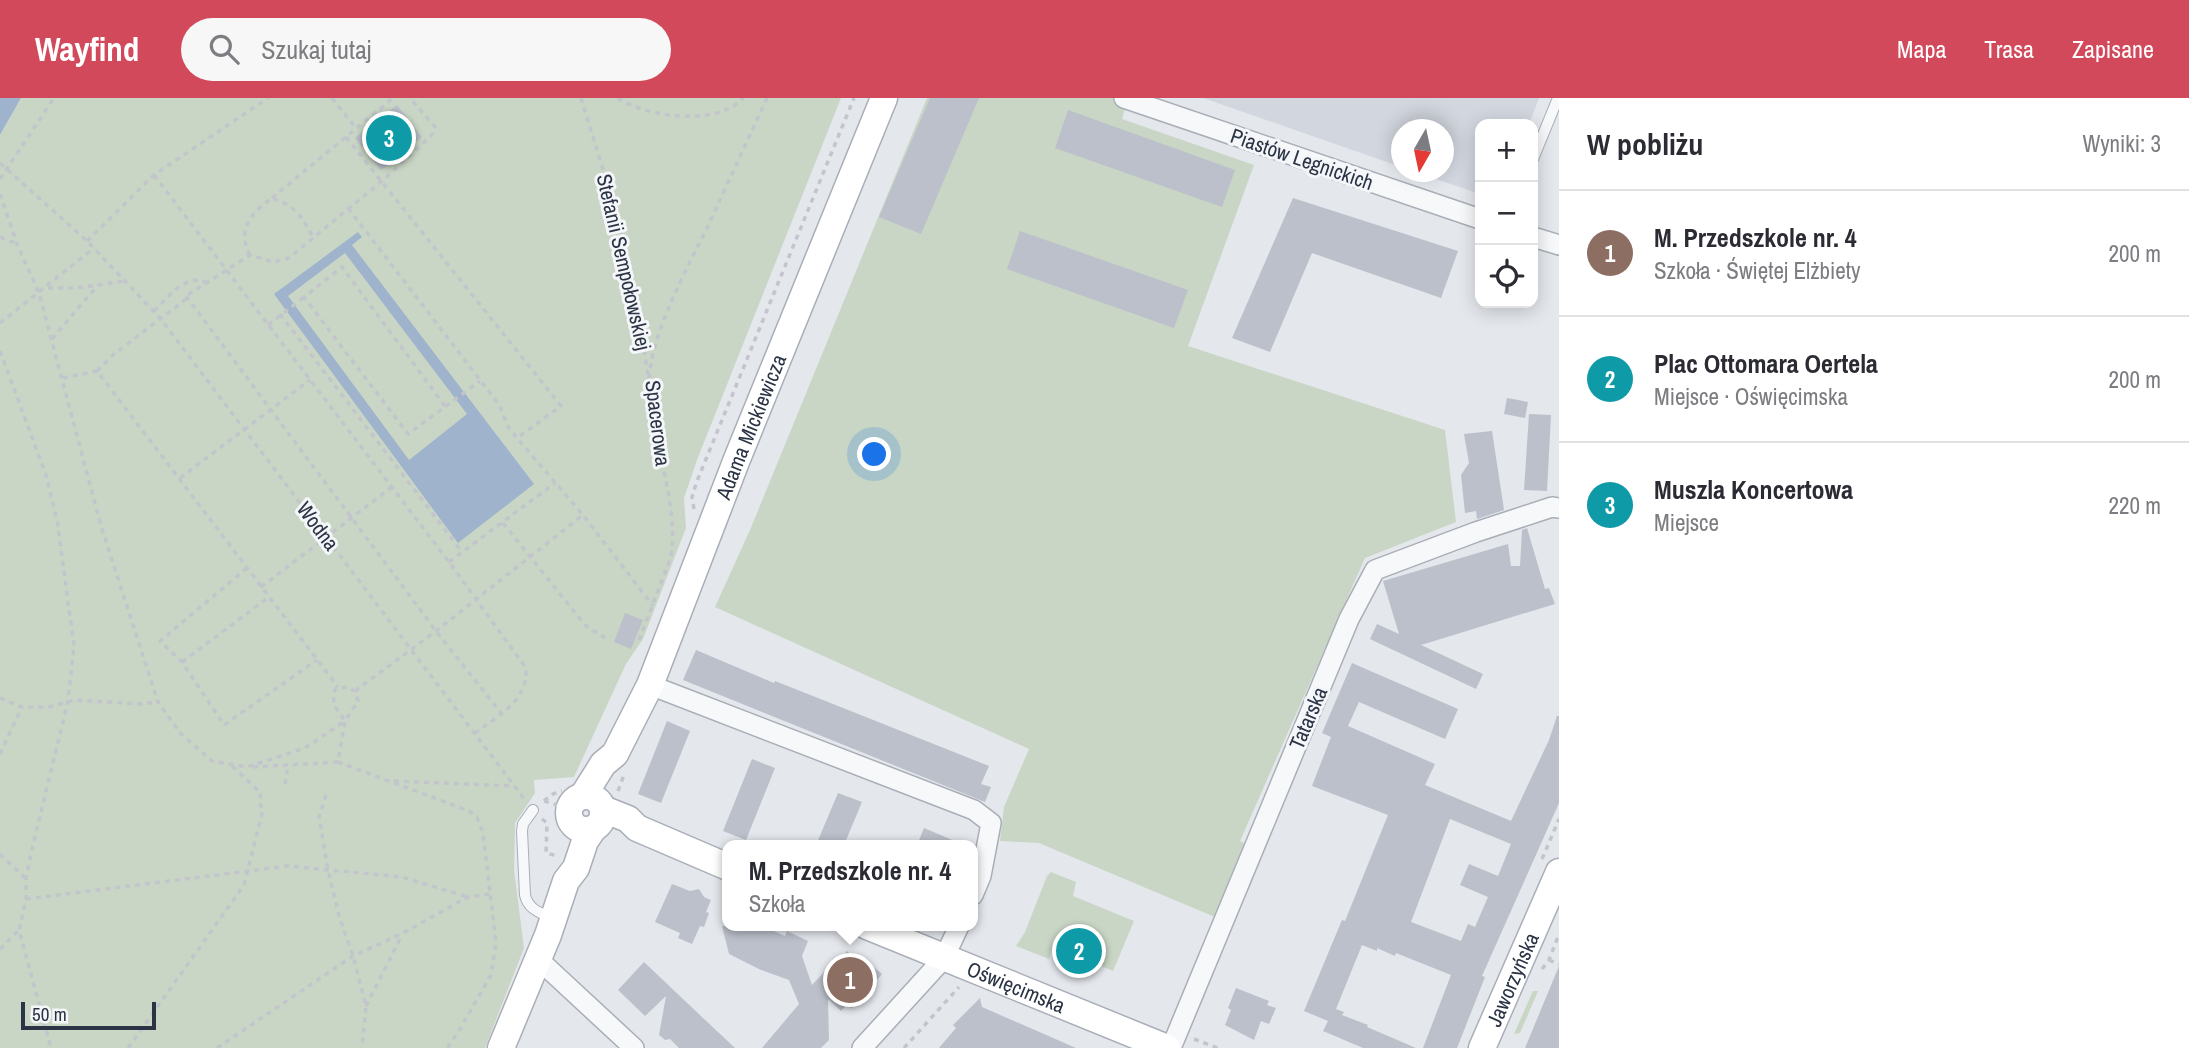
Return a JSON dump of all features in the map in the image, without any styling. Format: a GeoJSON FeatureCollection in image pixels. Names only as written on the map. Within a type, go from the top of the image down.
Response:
{"type":"FeatureCollection","features":[{"type":"Feature","properties":{"kind":"street","name":"Adama Mickiewicza"},"geometry":{"type":"LineString","coordinates":[[501,1048],[553,918],[565,869],[576,868],[603,764],[620,763],[732,470],[884,98]]}},
{"type":"Feature","properties":{"kind":"street","name":"Piastów Legnickich"},"geometry":{"type":"LineString","coordinates":[[1124,98],[1475,217]]}},
{"type":"Feature","properties":{"kind":"street"},"geometry":{"type":"LineString","coordinates":[[1538,238],[1559,245]]}},
{"type":"Feature","properties":{"kind":"street","name":"Tatarska"},"geometry":{"type":"LineString","coordinates":[[1169,1048],[1349,619],[1374,570],[1476,532],[1559,508]]}},
{"type":"Feature","properties":{"kind":"street"},"geometry":{"type":"LineString","coordinates":[[650,685],[974,810],[990,823],[978,882]]}},
{"type":"Feature","properties":{"kind":"street"},"geometry":{"type":"LineString","coordinates":[[591,809],[628,819],[637,828],[722,865]]}},
{"type":"Feature","properties":{"kind":"street","name":"Jaworzyńska"},"geometry":{"type":"LineString","coordinates":[[1482,1048],[1559,872]]}},
{"type":"Feature","properties":{"kind":"street","name":"Oświęcimska"},"geometry":{"type":"LineString","coordinates":[[860,931],[944,958],[1169,1048]]}},
{"type":"Feature","properties":{"kind":"street"},"geometry":{"type":"LineString","coordinates":[[862,1048],[944,958],[957,931]]}},
{"type":"Feature","properties":{"kind":"street"},"geometry":{"type":"LineString","coordinates":[[538,959],[634,1048]]}},
{"type":"Feature","properties":{"kind":"lane"},"geometry":{"type":"LineString","coordinates":[[1538,147],[1558,98]]}},
{"type":"Feature","properties":{"kind":"lane"},"geometry":{"type":"LineString","coordinates":[[533,810],[523,824],[522,831],[525,895],[531,908],[553,918]]}},
{"type":"Feature","properties":{"kind":"path"},"geometry":{"type":"LineString","coordinates":[[0,179],[54,98]]}},
{"type":"Feature","properties":{"kind":"path"},"geometry":{"type":"LineString","coordinates":[[87,242],[153,175],[268,98]]}},
{"type":"Feature","properties":{"kind":"path"},"geometry":{"type":"LineString","coordinates":[[332,98],[355,127]]}},
{"type":"Feature","properties":{"kind":"path"},"geometry":{"type":"LineString","coordinates":[[250,255],[244,239],[246,224],[256,209],[393,98]]}},
{"type":"Feature","properties":{"kind":"path"},"geometry":{"type":"LineString","coordinates":[[63,378],[97,371],[113,355],[185,300],[186,296],[250,255],[273,262],[289,258],[382,181],[432,135],[435,127],[410,98]]}},
{"type":"Feature","properties":{"kind":"path","name":"Stefanii Sempołowskiej"},"geometry":{"type":"LineString","coordinates":[[581,98],[618,218],[642,336],[649,387]]}},
{"type":"Feature","properties":{"kind":"path"},"geometry":{"type":"LineString","coordinates":[[618,98],[652,113],[679,116],[730,108],[744,98]]}},
{"type":"Feature","properties":{"kind":"path","name":"Spacerowa"},"geometry":{"type":"LineString","coordinates":[[639,640],[671,557],[673,530],[649,387],[654,348],[767,98]]}},
{"type":"Feature","properties":{"kind":"path"},"geometry":{"type":"LineString","coordinates":[[694,512],[692,497],[697,481],[854,98]]}},
{"type":"Feature","properties":{"kind":"path"},"geometry":{"type":"LineString","coordinates":[[346,137],[561,406],[517,438]]}},
{"type":"Feature","properties":{"kind":"path","name":"Wodna"},"geometry":{"type":"LineString","coordinates":[[0,163],[94,248],[160,318],[474,734],[533,810],[547,823],[546,853],[565,869]]}},
{"type":"Feature","properties":{"kind":"path"},"geometry":{"type":"LineString","coordinates":[[153,175],[449,562],[526,668],[524,690],[516,701],[474,734]]}},
{"type":"Feature","properties":{"kind":"path"},"geometry":{"type":"LineString","coordinates":[[0,194],[17,244],[39,293],[101,526],[158,702],[181,734],[212,761],[247,767],[338,762],[469,811],[477,817],[483,833],[496,943],[491,975],[447,1048]]}},
{"type":"Feature","properties":{"kind":"path"},"geometry":{"type":"LineString","coordinates":[[272,198],[290,206],[302,218],[313,237]]}},
{"type":"Feature","properties":{"kind":"path"},"geometry":{"type":"LineString","coordinates":[[348,208],[500,406],[517,438],[583,515],[653,606]]}},
{"type":"Feature","properties":{"kind":"path"},"geometry":{"type":"LineString","coordinates":[[0,237],[17,244]]}},
{"type":"Feature","properties":{"kind":"path"},"geometry":{"type":"LineString","coordinates":[[0,323],[94,248]]}},
{"type":"Feature","properties":{"kind":"path"},"geometry":{"type":"LineString","coordinates":[[268,325],[342,267],[445,406]]}},
{"type":"Feature","properties":{"kind":"path"},"geometry":{"type":"LineString","coordinates":[[154,311],[179,286],[188,281],[202,279],[207,284]]}},
{"type":"Feature","properties":{"kind":"path"},"geometry":{"type":"LineString","coordinates":[[47,287],[53,289],[125,281]]}},
{"type":"Feature","properties":{"kind":"path"},"geometry":{"type":"LineString","coordinates":[[52,339],[98,285]]}},
{"type":"Feature","properties":{"kind":"path"},"geometry":{"type":"LineString","coordinates":[[186,296],[436,631],[501,713]]}},
{"type":"Feature","properties":{"kind":"path"},"geometry":{"type":"LineString","coordinates":[[304,297],[408,434],[480,380]]}},
{"type":"Feature","properties":{"kind":"path"},"geometry":{"type":"LineString","coordinates":[[282,313],[462,552]]}},
{"type":"Feature","properties":{"kind":"path"},"geometry":{"type":"LineString","coordinates":[[0,351],[46,475],[57,520],[74,646],[68,701],[26,879],[26,899],[19,930],[51,1048]]}},
{"type":"Feature","properties":{"kind":"path"},"geometry":{"type":"LineString","coordinates":[[97,371],[338,687]]}},
{"type":"Feature","properties":{"kind":"path"},"geometry":{"type":"LineString","coordinates":[[180,478],[310,380]]}},
{"type":"Feature","properties":{"kind":"path"},"geometry":{"type":"LineString","coordinates":[[449,562],[555,483]]}},
{"type":"Feature","properties":{"kind":"path"},"geometry":{"type":"LineString","coordinates":[[261,587],[391,488]]}},
{"type":"Feature","properties":{"kind":"path"},"geometry":{"type":"LineString","coordinates":[[355,691],[583,515]]}},
{"type":"Feature","properties":{"kind":"path"},"geometry":{"type":"LineString","coordinates":[[503,523],[585,625],[606,638]]}},
{"type":"Feature","properties":{"kind":"path"},"geometry":{"type":"LineString","coordinates":[[247,568],[160,641],[182,662],[224,725],[317,660]]}},
{"type":"Feature","properties":{"kind":"path"},"geometry":{"type":"LineString","coordinates":[[182,662],[269,597]]}},
{"type":"Feature","properties":{"kind":"path"},"geometry":{"type":"LineString","coordinates":[[247,767],[305,748],[345,721],[358,701],[355,691],[338,687]]}},
{"type":"Feature","properties":{"kind":"path"},"geometry":{"type":"LineString","coordinates":[[338,687],[335,689],[333,705],[345,721],[338,762]]}},
{"type":"Feature","properties":{"kind":"path"},"geometry":{"type":"LineString","coordinates":[[0,698],[22,707],[49,707],[68,701],[141,704],[158,702]]}},
{"type":"Feature","properties":{"kind":"path"},"geometry":{"type":"LineString","coordinates":[[0,754],[22,707]]}},
{"type":"Feature","properties":{"kind":"path"},"geometry":{"type":"LineString","coordinates":[[544,801],[553,794],[591,809],[620,763]]}},
{"type":"Feature","properties":{"kind":"path"},"geometry":{"type":"LineString","coordinates":[[128,1048],[244,885],[263,810],[258,802],[261,793],[231,765]]}},
{"type":"Feature","properties":{"kind":"path"},"geometry":{"type":"LineString","coordinates":[[285,785],[288,765]]}},
{"type":"Feature","properties":{"kind":"path"},"geometry":{"type":"LineString","coordinates":[[391,781],[514,786]]}},
{"type":"Feature","properties":{"kind":"path"},"geometry":{"type":"LineString","coordinates":[[326,795],[319,817],[339,916],[366,1006],[362,1048]]}},
{"type":"Feature","properties":{"kind":"path"},"geometry":{"type":"LineString","coordinates":[[0,853],[26,879]]}},
{"type":"Feature","properties":{"kind":"path"},"geometry":{"type":"LineString","coordinates":[[26,899],[288,866],[402,877],[468,897]]}},
{"type":"Feature","properties":{"kind":"path"},"geometry":{"type":"LineString","coordinates":[[217,1048],[353,956],[403,933],[468,897],[490,894]]}},
{"type":"Feature","properties":{"kind":"path"},"geometry":{"type":"LineString","coordinates":[[0,949],[19,930]]}},
{"type":"Feature","properties":{"kind":"path"},"geometry":{"type":"LineString","coordinates":[[366,1006],[403,933]]}},
{"type":"Feature","properties":{"kind":"path"},"geometry":{"type":"LineString","coordinates":[[1559,934],[1549,960],[1559,964]]}},
{"type":"Feature","properties":{"kind":"path"},"geometry":{"type":"LineString","coordinates":[[904,1048],[963,983]]}},
{"type":"Feature","properties":{"kind":"shaded area"},"geometry":{"type":"Polygon","coordinates":[[[1203,98],[1539,98],[1531,119],[1475,119],[1475,192],[1445,182],[1454,182],[1454,119],[1391,119],[1391,164],[1203,98]]]}},
{"type":"Feature","properties":{"kind":"green space"},"geometry":{"type":"Polygon","coordinates":[[[21,98],[841,98],[697,460],[684,498],[686,528],[643,639],[626,664],[574,777],[534,780],[535,793],[515,823],[514,870],[524,948],[485,1048],[0,1048],[0,135],[21,98]]]}},
{"type":"Feature","properties":{"kind":"green space"},"geometry":{"type":"Polygon","coordinates":[[[927,98],[1128,98],[1122,119],[1254,165],[1188,346],[1445,430],[1456,522],[1365,558],[1240,841],[1253,848],[1222,920],[1039,843],[1000,841],[1004,807],[1029,749],[715,607],[750,530],[927,98]]]}},
{"type":"Feature","properties":{"kind":"green space"},"geometry":{"type":"Polygon","coordinates":[[[1051,872],[1076,882],[1073,896],[1134,921],[1113,971],[1053,946],[1049,959],[1016,946],[1025,932],[1051,872]]]}},
{"type":"Feature","properties":{"kind":"green space"},"geometry":{"type":"Polygon","coordinates":[[[1533,991],[1538,991],[1520,1033],[1514,1034],[1533,991]]]}},
{"type":"Feature","properties":{"kind":"water"},"geometry":{"type":"Polygon","coordinates":[[[0,98],[21,98],[0,135],[0,98]]]}},
{"type":"Feature","properties":{"kind":"water"},"geometry":{"type":"Polygon","coordinates":[[[358,232],[362,237],[352,245],[534,484],[458,543],[274,294],[358,232]],[[345,253],[288,296],[409,460],[467,414],[345,253]]]}},
{"type":"Feature","properties":{"kind":"building"},"geometry":{"type":"Polygon","coordinates":[[[930,98],[979,98],[921,234],[879,217],[930,98]]]}},
{"type":"Feature","properties":{"kind":"building"},"geometry":{"type":"Polygon","coordinates":[[[397,105],[422,137],[381,170],[355,138],[397,105]]]}},
{"type":"Feature","properties":{"kind":"building"},"geometry":{"type":"Polygon","coordinates":[[[1068,110],[1235,170],[1222,207],[1055,148],[1068,110]]]}},
{"type":"Feature","properties":{"kind":"building"},"geometry":{"type":"Polygon","coordinates":[[[1293,198],[1458,251],[1441,298],[1312,253],[1270,352],[1232,338],[1293,198]]]}},
{"type":"Feature","properties":{"kind":"building"},"geometry":{"type":"Polygon","coordinates":[[[1020,231],[1188,290],[1174,328],[1007,269],[1020,231]]]}},
{"type":"Feature","properties":{"kind":"building"},"geometry":{"type":"Polygon","coordinates":[[[1507,398],[1528,402],[1525,418],[1504,414],[1507,398]]]}},
{"type":"Feature","properties":{"kind":"building"},"geometry":{"type":"Polygon","coordinates":[[[1529,414],[1551,415],[1547,491],[1524,490],[1529,414]]]}},
{"type":"Feature","properties":{"kind":"building"},"geometry":{"type":"Polygon","coordinates":[[[1492,431],[1504,510],[1477,519],[1476,511],[1465,513],[1461,475],[1469,463],[1464,434],[1492,431]]]}},
{"type":"Feature","properties":{"kind":"building"},"geometry":{"type":"Polygon","coordinates":[[[1527,528],[1545,589],[1549,588],[1555,604],[1421,645],[1483,674],[1476,689],[1370,639],[1377,624],[1399,634],[1383,581],[1508,544],[1511,566],[1520,566],[1522,530],[1527,528]]]}},
{"type":"Feature","properties":{"kind":"building"},"geometry":{"type":"Polygon","coordinates":[[[625,613],[643,620],[631,649],[614,642],[625,613]]]}},
{"type":"Feature","properties":{"kind":"building"},"geometry":{"type":"Polygon","coordinates":[[[696,650],[989,766],[981,784],[991,787],[985,802],[683,680],[696,650]]]}},
{"type":"Feature","properties":{"kind":"building"},"geometry":{"type":"Polygon","coordinates":[[[1352,663],[1458,709],[1445,739],[1359,702],[1348,726],[1435,764],[1425,785],[1511,821],[1559,716],[1559,803],[1482,976],[1485,977],[1457,1048],[1423,1048],[1451,975],[1377,948],[1377,951],[1362,945],[1336,1009],[1344,1012],[1342,1015],[1416,1048],[1363,1048],[1323,1031],[1328,1021],[1304,1011],[1342,920],[1345,921],[1388,815],[1312,786],[1331,737],[1322,733],[1352,663]],[[1450,819],[1411,922],[1461,941],[1468,924],[1475,927],[1488,897],[1460,885],[1469,864],[1498,876],[1511,844],[1450,819]]]}},
{"type":"Feature","properties":{"kind":"building"},"geometry":{"type":"Polygon","coordinates":[[[667,721],[690,731],[661,803],[638,794],[667,721]]]}},
{"type":"Feature","properties":{"kind":"building"},"geometry":{"type":"Polygon","coordinates":[[[752,759],[775,768],[746,840],[723,831],[752,759]]]}},
{"type":"Feature","properties":{"kind":"building"},"geometry":{"type":"Polygon","coordinates":[[[838,793],[862,802],[846,840],[818,840],[838,793]]]}},
{"type":"Feature","properties":{"kind":"building"},"geometry":{"type":"Polygon","coordinates":[[[924,828],[952,840],[919,840],[924,828]]]}},
{"type":"Feature","properties":{"kind":"building"},"geometry":{"type":"Polygon","coordinates":[[[672,884],[690,891],[699,889],[704,897],[711,900],[704,927],[700,926],[692,944],[678,938],[680,933],[655,922],[672,884]]]}},
{"type":"Feature","properties":{"kind":"building"},"geometry":{"type":"Polygon","coordinates":[[[723,931],[774,931],[785,936],[787,931],[808,941],[802,956],[812,985],[847,951],[865,969],[870,964],[882,974],[870,988],[871,994],[851,1008],[847,1005],[841,1011],[828,999],[829,1040],[821,1048],[762,1048],[799,1004],[789,980],[729,954],[723,931]]]}},
{"type":"Feature","properties":{"kind":"building"},"geometry":{"type":"Polygon","coordinates":[[[644,962],[735,1048],[679,1048],[670,1039],[665,1040],[659,1035],[666,996],[645,1016],[618,990],[644,962]]]}},
{"type":"Feature","properties":{"kind":"building"},"geometry":{"type":"Polygon","coordinates":[[[1559,966],[1559,1048],[1525,1048],[1559,966]]]}},
{"type":"Feature","properties":{"kind":"building"},"geometry":{"type":"Polygon","coordinates":[[[1236,988],[1269,1001],[1267,1005],[1276,1008],[1269,1024],[1261,1021],[1254,1040],[1225,1025],[1236,988]]]}},
{"type":"Feature","properties":{"kind":"building"},"geometry":{"type":"Polygon","coordinates":[[[980,998],[982,1007],[1076,1048],[939,1048],[956,1028],[953,1025],[980,998]]]}},
{"type":"Feature","properties":{"kind":"place","name":"Muszla Koncertowa"},"geometry":{"type":"Point","coordinates":[389,138]}},
{"type":"Feature","properties":{"kind":"place","name":"Plac Ottomara Oertela"},"geometry":{"type":"Point","coordinates":[1079,951]}},
{"type":"Feature","properties":{"kind":"place","name":"M. Przedszkole nr. 4"},"geometry":{"type":"Point","coordinates":[850,980]}}]}
